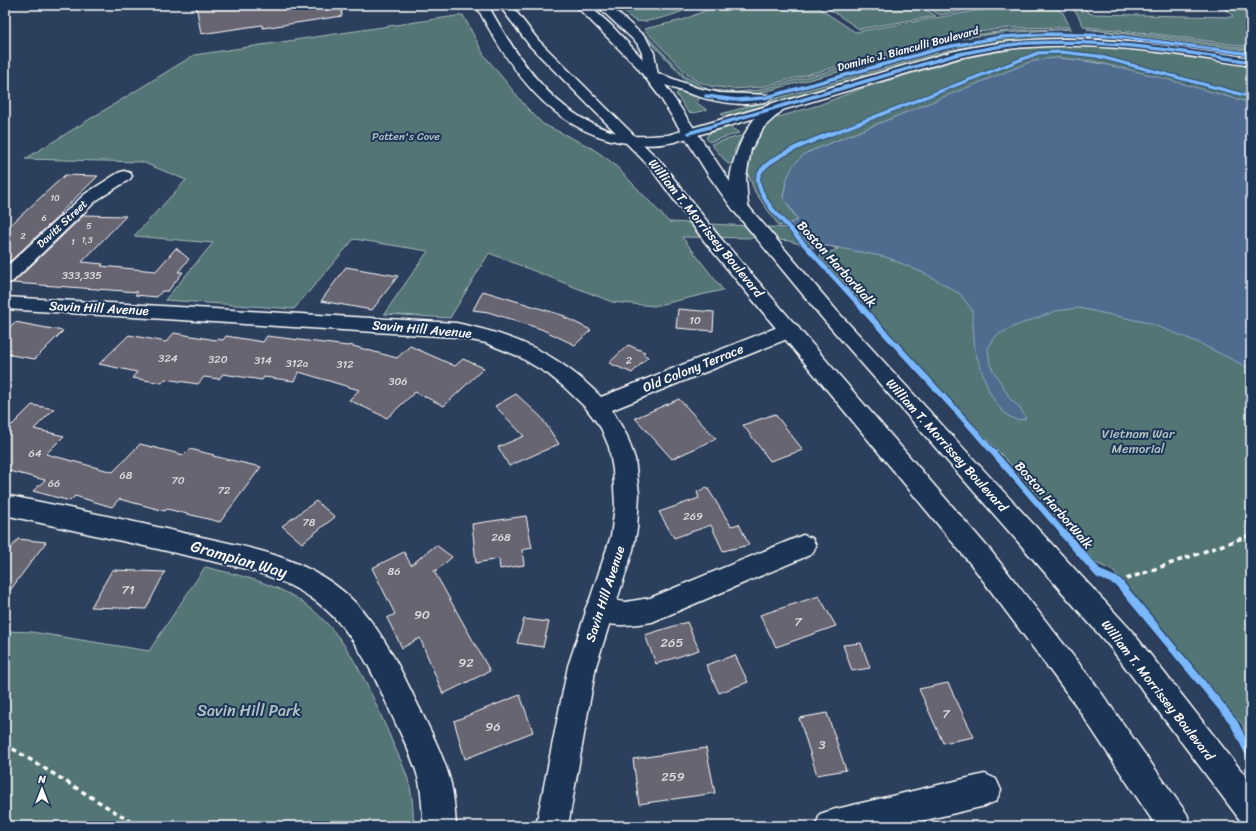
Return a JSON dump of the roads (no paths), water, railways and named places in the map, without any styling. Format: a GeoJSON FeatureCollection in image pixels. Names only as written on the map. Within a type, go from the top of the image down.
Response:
{"type":"FeatureCollection","features":[{"type":"Feature","properties":{"kind":"street"},"geometry":{"type":"LineString","coordinates":[[482,5],[507,51],[550,102],[582,126],[606,136],[634,142]]}},
{"type":"Feature","properties":{"kind":"street","name":"William T. Morrissey Boulevard"},"geometry":{"type":"LineString","coordinates":[[505,5],[534,43],[655,164],[711,238],[918,481],[1016,601],[1085,694],[1175,826]]}},
{"type":"Feature","properties":{"kind":"street"},"geometry":{"type":"LineString","coordinates":[[515,19],[517,5]]}},
{"type":"Feature","properties":{"kind":"street","name":"William T. Morrissey Boulevard"},"geometry":{"type":"LineString","coordinates":[[575,5],[585,8],[620,40],[651,75],[717,176],[740,207],[830,314],[1120,638],[1251,809]]}},
{"type":"Feature","properties":{"kind":"street","name":"William T. Morrissey Boulevard"},"geometry":{"type":"LineString","coordinates":[[602,5],[642,41],[646,48],[651,75]]}},
{"type":"Feature","properties":{"kind":"street","name":"Dominic J. Bianculli Boulevard"},"geometry":{"type":"LineString","coordinates":[[634,142],[657,141],[686,127],[764,98],[949,46],[1001,37],[1047,34],[1114,36],[1251,54]]}},
{"type":"Feature","properties":{"kind":"street","name":"Dominic J. Bianculli Boulevard"},"geometry":{"type":"LineString","coordinates":[[686,127],[780,105],[955,55],[1016,44],[1062,42],[1119,44],[1251,62]]}},
{"type":"Feature","properties":{"kind":"street"},"geometry":{"type":"LineString","coordinates":[[651,75],[713,97],[736,100],[764,98]]}},
{"type":"Feature","properties":{"kind":"street"},"geometry":{"type":"LineString","coordinates":[[740,207],[738,183],[743,148],[756,127],[772,110],[780,105]]}},
{"type":"Feature","properties":{"kind":"street","name":"Davitt Street"},"geometry":{"type":"LineString","coordinates":[[5,278],[91,197],[124,176]]}},
{"type":"Feature","properties":{"kind":"street","name":"Savin Hill Avenue"},"geometry":{"type":"LineString","coordinates":[[5,303],[414,326],[471,332],[500,339],[539,357],[572,381],[605,416],[616,436],[624,462],[627,493],[624,530],[620,548],[589,639],[576,695],[552,826]]}},
{"type":"Feature","properties":{"kind":"street","name":"Old Colony Terrace"},"geometry":{"type":"LineString","coordinates":[[597,407],[790,330]]}},
{"type":"Feature","properties":{"kind":"street","name":"Grampian Way"},"geometry":{"type":"LineString","coordinates":[[5,505],[118,528],[252,560],[288,572],[320,589],[344,610],[361,629],[386,668],[433,775],[438,800],[440,826]]}},
{"type":"Feature","properties":{"kind":"street"},"geometry":{"type":"LineString","coordinates":[[599,610],[625,614],[652,610],[803,546]]}},
{"type":"Feature","properties":{"kind":"street"},"geometry":{"type":"LineString","coordinates":[[832,826],[985,790]]}},
{"type":"Feature","properties":{"kind":"water"},"geometry":{"type":"Polygon","coordinates":[[[1057,58],[1131,70],[1251,103],[1251,369],[1197,342],[1149,323],[1079,308],[1056,311],[1015,326],[997,335],[988,348],[990,365],[1011,400],[1019,407],[1025,416],[1025,419],[1017,420],[1008,416],[997,405],[989,391],[975,351],[972,310],[960,294],[926,274],[886,257],[829,246],[814,248],[790,223],[798,220],[783,197],[792,167],[806,153],[1030,62],[1057,58]]]}},
{"type":"Feature","properties":{"kind":"park label","name":"Patten's Cove"},"geometry":{"type":"Point","coordinates":[406,136]}},
{"type":"Feature","properties":{"kind":"park label","name":"Vietnam War Memorial"},"geometry":{"type":"Point","coordinates":[1138,440]}},
{"type":"Feature","properties":{"kind":"park label","name":"Savin Hill Park"},"geometry":{"type":"Point","coordinates":[249,710]}}]}
